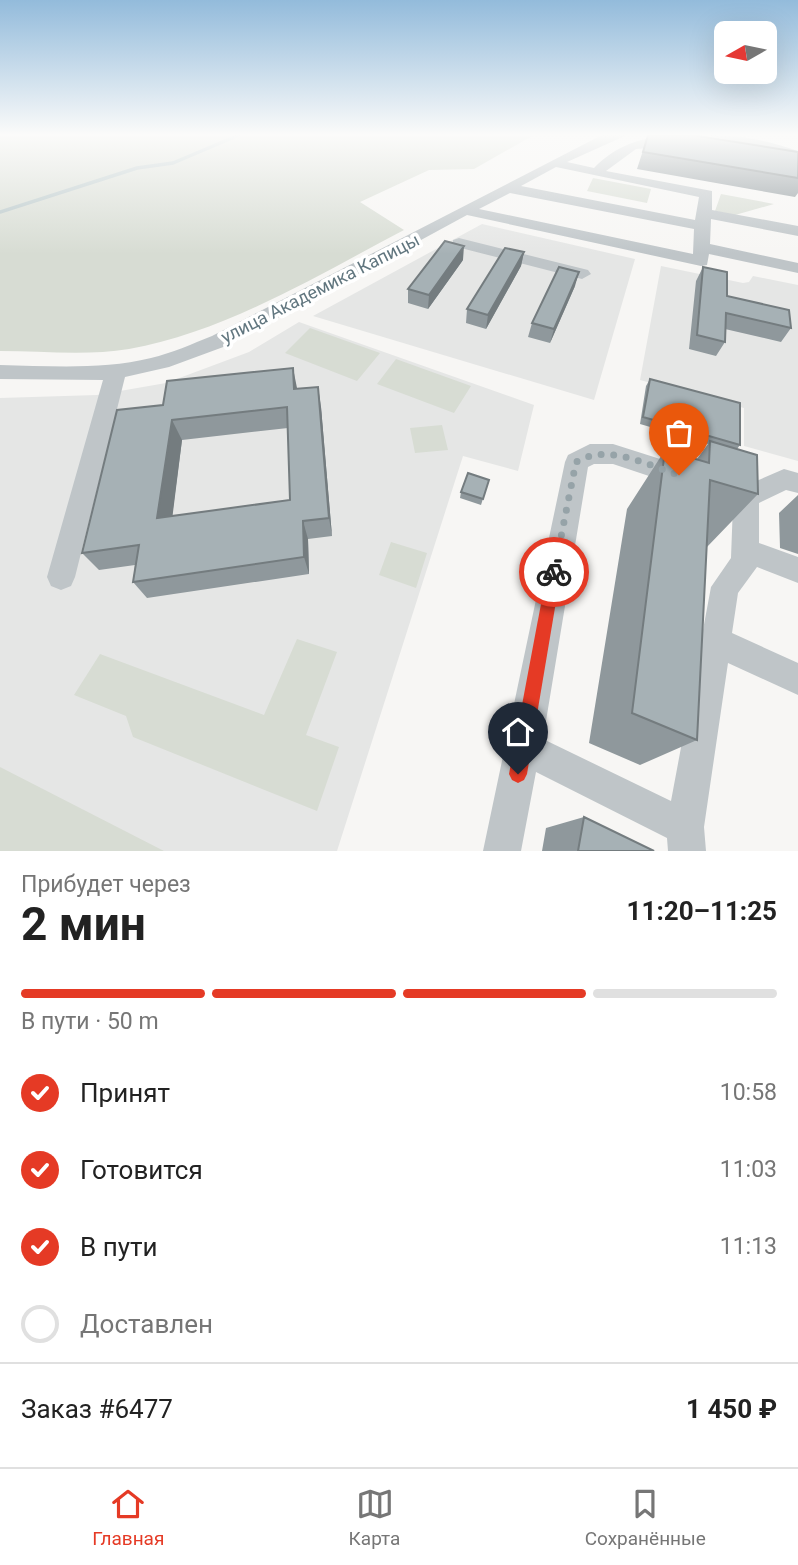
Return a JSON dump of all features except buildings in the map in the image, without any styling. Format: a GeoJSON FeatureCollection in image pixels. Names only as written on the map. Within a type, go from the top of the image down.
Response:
{"type":"FeatureCollection","features":[{"type":"Feature","properties":{"kind":"street","name":"улица Академика Капицы"},"geometry":{"type":"LineString","coordinates":[[0,372],[142,368],[219,341],[533,175]]}},
{"type":"Feature","properties":{"kind":"street"},"geometry":{"type":"LineString","coordinates":[[606,175],[707,194],[703,219]]}},
{"type":"Feature","properties":{"kind":"street"},"geometry":{"type":"LineString","coordinates":[[508,188],[798,231]]}},
{"type":"Feature","properties":{"kind":"street"},"geometry":{"type":"LineString","coordinates":[[468,211],[535,226],[516,258]]}},
{"type":"Feature","properties":{"kind":"street"},"geometry":{"type":"LineString","coordinates":[[702,247],[798,268]]}},
{"type":"Feature","properties":{"kind":"street"},"geometry":{"type":"LineString","coordinates":[[61,577],[116,370]]}},
{"type":"Feature","properties":{"kind":"street"},"geometry":{"type":"LineString","coordinates":[[746,497],[745,563],[725,587],[686,839],[524,748],[576,462],[590,454],[613,454],[746,497],[784,479],[798,483]]}},
{"type":"Feature","properties":{"kind":"street"},"geometry":{"type":"LineString","coordinates":[[745,550],[798,569]]}},
{"type":"Feature","properties":{"kind":"street"},"geometry":{"type":"LineString","coordinates":[[716,642],[798,679]]}},
{"type":"Feature","properties":{"kind":"lane"},"geometry":{"type":"LineString","coordinates":[[535,226],[701,261],[703,219]]}},
{"type":"Feature","properties":{"kind":"lane"},"geometry":{"type":"LineString","coordinates":[[459,243],[582,274]]}},
{"type":"Feature","properties":{"kind":"lane"},"geometry":{"type":"LineString","coordinates":[[502,851],[524,748]]}},
{"type":"Feature","properties":{"kind":"shaded area"},"geometry":{"type":"Polygon","coordinates":[[[0,175],[419,175],[360,202],[404,230],[236,316],[201,330],[129,349],[81,353],[0,351],[0,175]]]}},
{"type":"Feature","properties":{"kind":"shaded area"},"geometry":{"type":"Polygon","coordinates":[[[593,178],[651,189],[647,203],[587,191],[593,178]]]}},
{"type":"Feature","properties":{"kind":"shaded area"},"geometry":{"type":"Polygon","coordinates":[[[721,194],[774,204],[735,215],[715,211],[721,194]]]}},
{"type":"Feature","properties":{"kind":"shaded area"},"geometry":{"type":"Polygon","coordinates":[[[482,224],[635,259],[594,400],[313,316],[482,224]]]}},
{"type":"Feature","properties":{"kind":"shaded area"},"geometry":{"type":"Polygon","coordinates":[[[661,266],[743,283],[749,282],[753,276],[798,285],[798,461],[744,446],[744,408],[640,380],[661,266]]]}},
{"type":"Feature","properties":{"kind":"shaded area"},"geometry":{"type":"Polygon","coordinates":[[[299,322],[534,405],[518,471],[463,456],[337,851],[0,851],[0,398],[97,395],[166,383],[249,352],[299,322]]]}},
{"type":"Feature","properties":{"kind":"shaded area"},"geometry":{"type":"Polygon","coordinates":[[[310,328],[380,353],[357,381],[285,353],[310,328]]]}},
{"type":"Feature","properties":{"kind":"shaded area"},"geometry":{"type":"Polygon","coordinates":[[[396,359],[471,386],[454,413],[377,384],[396,359]]]}},
{"type":"Feature","properties":{"kind":"shaded area"},"geometry":{"type":"Polygon","coordinates":[[[442,425],[448,450],[415,453],[410,428],[442,425]]]}},
{"type":"Feature","properties":{"kind":"shaded area"},"geometry":{"type":"Polygon","coordinates":[[[391,542],[427,553],[416,588],[379,575],[391,542]]]}},
{"type":"Feature","properties":{"kind":"shaded area"},"geometry":{"type":"Polygon","coordinates":[[[297,639],[337,652],[306,735],[339,747],[317,811],[133,737],[126,716],[74,695],[100,654],[264,715],[297,639]]]}},
{"type":"Feature","properties":{"kind":"shaded area"},"geometry":{"type":"Polygon","coordinates":[[[0,767],[164,851],[0,851],[0,767]]]}},
{"type":"Feature","properties":{"kind":"waterway"},"geometry":{"type":"LineString","coordinates":[[0,212],[116,175]]}},
{"type":"Feature","properties":{"kind":"way so far"},"geometry":{"type":"LineString","coordinates":[[554,572],[576,462],[590,454],[613,454],[679,475]]}},
{"type":"Feature","properties":{"kind":"route"},"geometry":{"type":"LineString","coordinates":[[518,774],[554,572]]}}]}
